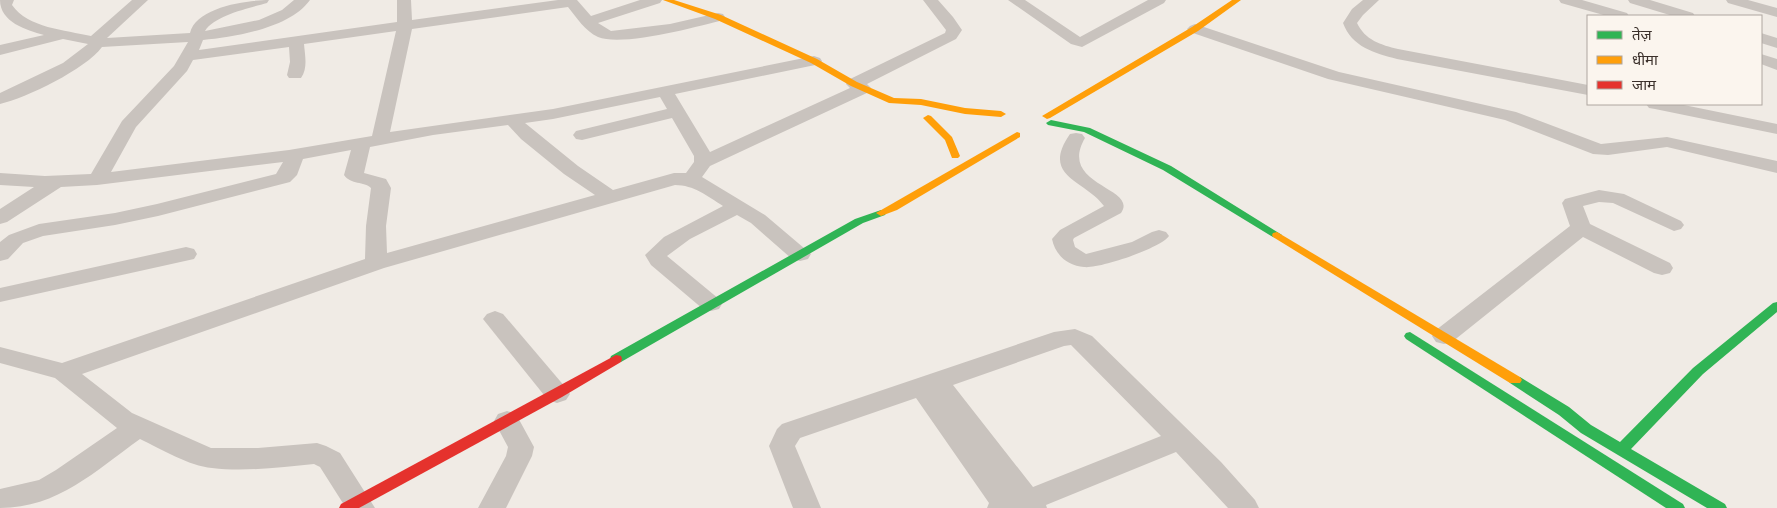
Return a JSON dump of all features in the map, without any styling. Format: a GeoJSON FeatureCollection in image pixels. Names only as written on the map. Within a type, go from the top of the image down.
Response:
{"type":"FeatureCollection","features":[{"type":"Feature","properties":{"kind":"main road"},"geometry":{"type":"LineString","coordinates":[[666,0],[718,17],[814,61],[858,86],[892,100],[906,111],[928,118],[945,120]]}},
{"type":"Feature","properties":{"kind":"main road"},"geometry":{"type":"LineString","coordinates":[[1048,125],[1238,0]]}},
{"type":"Feature","properties":{"kind":"main road"},"geometry":{"type":"LineString","coordinates":[[354,506],[557,394],[711,304],[859,221],[893,208],[1022,136],[1000,122],[965,111],[921,102],[892,100]]}},
{"type":"Feature","properties":{"kind":"main road"},"geometry":{"type":"LineString","coordinates":[[959,122],[1000,122],[1015,109]]}},
{"type":"Feature","properties":{"kind":"main road"},"geometry":{"type":"LineString","coordinates":[[1033,110],[1048,125],[1124,160]]}},
{"type":"Feature","properties":{"kind":"main road"},"geometry":{"type":"LineString","coordinates":[[928,118],[949,139],[954,156]]}},
{"type":"Feature","properties":{"kind":"main road"},"geometry":{"type":"LineString","coordinates":[[1048,125],[1078,127],[1167,168],[1444,336],[1564,411],[1586,429],[1612,455],[1678,508]]}},
{"type":"Feature","properties":{"kind":"main road"},"geometry":{"type":"LineString","coordinates":[[859,221],[877,201]]}},
{"type":"Feature","properties":{"kind":"main road"},"geometry":{"type":"LineString","coordinates":[[1612,455],[1698,371],[1777,306]]}},
{"type":"Feature","properties":{"kind":"main road"},"geometry":{"type":"LineString","coordinates":[[1404,332],[1612,455],[1720,508]]}},
{"type":"Feature","properties":{"kind":"street"},"geometry":{"type":"LineString","coordinates":[[7,0],[6,9],[19,21],[96,42],[196,36],[252,27],[289,12],[303,0]]}},
{"type":"Feature","properties":{"kind":"street"},"geometry":{"type":"LineString","coordinates":[[0,98],[53,76],[89,52],[96,42],[142,0]]}},
{"type":"Feature","properties":{"kind":"street"},"geometry":{"type":"LineString","coordinates":[[97,179],[128,125],[181,68],[189,56],[198,29],[204,22],[213,16],[262,0]]}},
{"type":"Feature","properties":{"kind":"street"},"geometry":{"type":"LineString","coordinates":[[376,263],[376,226],[381,188],[379,183],[374,180],[359,178],[354,175],[371,141],[405,25],[404,0]]}},
{"type":"Feature","properties":{"kind":"street"},"geometry":{"type":"LineString","coordinates":[[589,22],[666,0]]}},
{"type":"Feature","properties":{"kind":"street"},"geometry":{"type":"LineString","coordinates":[[690,179],[703,162],[743,145],[951,36],[954,30],[948,20],[930,0]]}},
{"type":"Feature","properties":{"kind":"street"},"geometry":{"type":"LineString","coordinates":[[1015,0],[1076,41],[1082,42],[1160,0]]}},
{"type":"Feature","properties":{"kind":"street"},"geometry":{"type":"LineString","coordinates":[[1372,0],[1357,12],[1350,23],[1353,32],[1372,46],[1396,54],[1587,90]]}},
{"type":"Feature","properties":{"kind":"street"},"geometry":{"type":"LineString","coordinates":[[1566,0],[1618,15]]}},
{"type":"Feature","properties":{"kind":"street"},"geometry":{"type":"LineString","coordinates":[[1635,0],[1685,15]]}},
{"type":"Feature","properties":{"kind":"street"},"geometry":{"type":"LineString","coordinates":[[1733,0],[1777,13]]}},
{"type":"Feature","properties":{"kind":"street"},"geometry":{"type":"LineString","coordinates":[[189,56],[405,25],[474,7],[572,3],[604,35],[611,36],[670,30],[718,17]]}},
{"type":"Feature","properties":{"kind":"street"},"geometry":{"type":"LineString","coordinates":[[1196,29],[1334,76],[1510,116],[1599,150],[1609,150],[1651,141],[1667,142],[1777,167]]}},
{"type":"Feature","properties":{"kind":"street"},"geometry":{"type":"LineString","coordinates":[[0,50],[65,34]]}},
{"type":"Feature","properties":{"kind":"street"},"geometry":{"type":"LineString","coordinates":[[1762,38],[1777,43]]}},
{"type":"Feature","properties":{"kind":"street"},"geometry":{"type":"LineString","coordinates":[[295,75],[298,62],[296,40]]}},
{"type":"Feature","properties":{"kind":"street"},"geometry":{"type":"LineString","coordinates":[[1762,59],[1777,65]]}},
{"type":"Feature","properties":{"kind":"street"},"geometry":{"type":"LineString","coordinates":[[0,179],[57,182],[97,179],[295,155],[371,141],[553,114],[814,61]]}},
{"type":"Feature","properties":{"kind":"street"},"geometry":{"type":"LineString","coordinates":[[665,91],[703,156],[703,162]]}},
{"type":"Feature","properties":{"kind":"street"},"geometry":{"type":"LineString","coordinates":[[1660,105],[1777,129]]}},
{"type":"Feature","properties":{"kind":"street"},"geometry":{"type":"LineString","coordinates":[[582,135],[678,111]]}},
{"type":"Feature","properties":{"kind":"street"},"geometry":{"type":"LineString","coordinates":[[513,119],[520,130],[528,137],[609,197]]}},
{"type":"Feature","properties":{"kind":"street"},"geometry":{"type":"LineString","coordinates":[[1076,138],[1068,150],[1068,158],[1074,173],[1110,200],[1114,204],[1114,208],[1067,234],[1062,240],[1063,246],[1073,256],[1086,261],[1139,247],[1160,236]]}},
{"type":"Feature","properties":{"kind":"street"},"geometry":{"type":"LineString","coordinates":[[0,254],[16,239],[39,230],[115,220],[283,178],[287,175],[295,155]]}},
{"type":"Feature","properties":{"kind":"street"},"geometry":{"type":"LineString","coordinates":[[63,372],[376,263],[674,179],[690,179],[700,183],[758,219],[800,254]]}},
{"type":"Feature","properties":{"kind":"street"},"geometry":{"type":"LineString","coordinates":[[0,218],[57,182]]}},
{"type":"Feature","properties":{"kind":"street"},"geometry":{"type":"LineString","coordinates":[[1662,268],[1580,228],[1572,203],[1599,196],[1616,198],[1674,224]]}},
{"type":"Feature","properties":{"kind":"street"},"geometry":{"type":"LineString","coordinates":[[711,304],[659,260],[656,255],[660,249],[677,238],[738,206]]}},
{"type":"Feature","properties":{"kind":"street"},"geometry":{"type":"LineString","coordinates":[[1444,336],[1580,228]]}},
{"type":"Feature","properties":{"kind":"street"},"geometry":{"type":"LineString","coordinates":[[0,295],[186,254]]}},
{"type":"Feature","properties":{"kind":"street"},"geometry":{"type":"LineString","coordinates":[[495,319],[557,394]]}},
{"type":"Feature","properties":{"kind":"street"},"geometry":{"type":"LineString","coordinates":[[807,508],[782,446],[786,436],[791,431],[1062,338],[1075,337],[1084,342],[1181,439],[1245,508]]}},
{"type":"Feature","properties":{"kind":"street"},"geometry":{"type":"LineString","coordinates":[[0,355],[63,372],[123,420],[185,449],[211,458],[258,458],[317,453],[330,460],[354,506]]}},
{"type":"Feature","properties":{"kind":"street"},"geometry":{"type":"LineString","coordinates":[[929,384],[1015,506],[1181,439]]}},
{"type":"Feature","properties":{"kind":"street"},"geometry":{"type":"LineString","coordinates":[[492,508],[522,447],[507,422]]}},
{"type":"Feature","properties":{"kind":"street"},"geometry":{"type":"LineString","coordinates":[[0,500],[45,490],[66,478],[138,427]]}},
{"type":"Feature","properties":{"kind":"traffic: fast"},"geometry":{"type":"LineString","coordinates":[[1051,123],[1087,130],[1167,168],[1277,235]]}},
{"type":"Feature","properties":{"kind":"traffic: fast"},"geometry":{"type":"LineString","coordinates":[[616,359],[859,221],[881,213]]}},
{"type":"Feature","properties":{"kind":"traffic: fast"},"geometry":{"type":"LineString","coordinates":[[1622,449],[1698,371],[1777,306]]}},
{"type":"Feature","properties":{"kind":"traffic: fast"},"geometry":{"type":"LineString","coordinates":[[1410,336],[1678,508]]}},
{"type":"Feature","properties":{"kind":"traffic: fast"},"geometry":{"type":"LineString","coordinates":[[1515,380],[1564,411],[1586,429],[1720,508]]}},
{"type":"Feature","properties":{"kind":"traffic: slow"},"geometry":{"type":"LineString","coordinates":[[667,0],[718,17],[814,61],[854,84],[892,101],[921,102],[965,111],[1001,114]]}},
{"type":"Feature","properties":{"kind":"traffic: slow"},"geometry":{"type":"LineString","coordinates":[[1047,116],[1195,29],[1237,0]]}},
{"type":"Feature","properties":{"kind":"traffic: slow"},"geometry":{"type":"LineString","coordinates":[[928,118],[949,139],[955,156]]}},
{"type":"Feature","properties":{"kind":"traffic: slow"},"geometry":{"type":"LineString","coordinates":[[881,213],[893,208],[1017,135]]}},
{"type":"Feature","properties":{"kind":"traffic: slow"},"geometry":{"type":"LineString","coordinates":[[1277,235],[1515,380]]}},
{"type":"Feature","properties":{"kind":"traffic: jam"},"geometry":{"type":"LineString","coordinates":[[346,508],[557,394],[616,359]]}}]}
